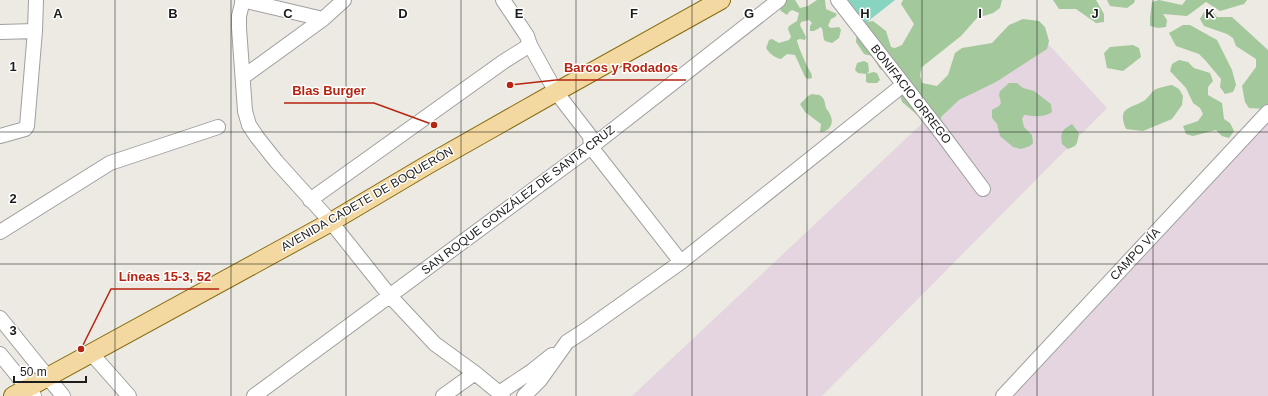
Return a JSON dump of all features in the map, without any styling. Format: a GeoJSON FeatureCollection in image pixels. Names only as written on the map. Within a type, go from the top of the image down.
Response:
{"type":"FeatureCollection","features":[{"type":"Feature","properties":{"kind":"main road","name":"AVENIDA CADETE DE BOQUERÓN"},"geometry":{"type":"LineString","coordinates":[[25,393],[47,377],[331,222],[429,164],[721,0]]}},
{"type":"Feature","properties":{"kind":"street"},"geometry":{"type":"LineString","coordinates":[[0,136],[25,130],[28,126],[36,0]]}},
{"type":"Feature","properties":{"kind":"street"},"geometry":{"type":"LineString","coordinates":[[323,19],[242,0],[239,28],[245,111],[249,125],[264,148],[331,222],[390,296],[435,344],[475,373],[501,395],[567,342],[681,262],[903,85]]}},
{"type":"Feature","properties":{"kind":"street"},"geometry":{"type":"LineString","coordinates":[[242,77],[323,19],[344,0]]}},
{"type":"Feature","properties":{"kind":"street"},"geometry":{"type":"LineString","coordinates":[[503,0],[527,36],[530,45],[556,92],[590,136],[591,147],[681,262]]}},
{"type":"Feature","properties":{"kind":"street","name":"SAN ROQUE GONZÁLEZ DE SANTA CRUZ"},"geometry":{"type":"LineString","coordinates":[[254,396],[591,147],[779,0]]}},
{"type":"Feature","properties":{"kind":"street","name":"BONIFACIO ORREGO"},"geometry":{"type":"LineString","coordinates":[[838,0],[983,189]]}},
{"type":"Feature","properties":{"kind":"street"},"geometry":{"type":"LineString","coordinates":[[0,32],[35,31]]}},
{"type":"Feature","properties":{"kind":"street"},"geometry":{"type":"LineString","coordinates":[[310,200],[503,62],[530,45]]}},
{"type":"Feature","properties":{"kind":"street","name":"CAMPO VÍA"},"geometry":{"type":"LineString","coordinates":[[1003,396],[1268,112]]}},
{"type":"Feature","properties":{"kind":"street"},"geometry":{"type":"LineString","coordinates":[[0,232],[110,163],[218,127]]}},
{"type":"Feature","properties":{"kind":"street"},"geometry":{"type":"LineString","coordinates":[[0,318],[63,396]]}},
{"type":"Feature","properties":{"kind":"street"},"geometry":{"type":"LineString","coordinates":[[524,396],[540,380],[565,344]]}},
{"type":"Feature","properties":{"kind":"street"},"geometry":{"type":"LineString","coordinates":[[91,353],[129,396]]}},
{"type":"Feature","properties":{"kind":"street"},"geometry":{"type":"LineString","coordinates":[[0,354],[25,393]]}},
{"type":"Feature","properties":{"kind":"street"},"geometry":{"type":"LineString","coordinates":[[443,396],[475,373]]}},
{"type":"Feature","properties":{"kind":"shaded area"},"geometry":{"type":"Polygon","coordinates":[[[1029,23],[1107,108],[822,396],[632,396],[1029,23]]]}},
{"type":"Feature","properties":{"kind":"shaded area"},"geometry":{"type":"Polygon","coordinates":[[[1268,123],[1268,396],[1014,396],[1268,123]]]}},
{"type":"Feature","properties":{"kind":"green space"},"geometry":{"type":"Polygon","coordinates":[[[780,0],[795,0],[800,8],[808,6],[817,0],[825,0],[826,9],[837,14],[831,19],[828,26],[831,28],[839,27],[841,30],[839,38],[832,43],[825,41],[821,27],[814,31],[810,31],[810,26],[812,23],[809,20],[801,22],[800,25],[806,37],[805,40],[800,39],[797,40],[797,42],[812,78],[808,79],[805,77],[795,55],[787,54],[781,59],[772,55],[766,48],[769,40],[772,39],[779,43],[789,40],[791,37],[788,29],[789,26],[797,21],[799,13],[792,10],[787,15],[781,11],[778,3],[780,0]]]}},
{"type":"Feature","properties":{"kind":"green space"},"geometry":{"type":"Polygon","coordinates":[[[842,0],[895,0],[862,26],[842,0]]]}},
{"type":"Feature","properties":{"kind":"green space"},"geometry":{"type":"Polygon","coordinates":[[[903,0],[1002,0],[1000,8],[993,13],[977,18],[961,36],[922,67],[920,75],[922,83],[937,86],[948,75],[955,53],[962,48],[992,43],[1009,25],[1023,19],[1039,21],[1045,27],[1049,41],[1047,49],[996,82],[959,100],[941,117],[941,125],[933,128],[902,102],[895,78],[880,69],[872,56],[864,54],[856,42],[857,27],[865,22],[873,21],[886,31],[891,47],[895,48],[902,45],[914,24],[901,4],[903,0]]]}},
{"type":"Feature","properties":{"kind":"green space"},"geometry":{"type":"Polygon","coordinates":[[[1053,0],[1096,0],[1104,14],[1104,22],[1096,23],[1076,9],[1059,9],[1053,0]]]}},
{"type":"Feature","properties":{"kind":"green space"},"geometry":{"type":"Polygon","coordinates":[[[1107,0],[1135,0],[1134,3],[1127,8],[1110,6],[1107,0]]]}},
{"type":"Feature","properties":{"kind":"green space"},"geometry":{"type":"Polygon","coordinates":[[[1159,0],[1182,5],[1186,0],[1247,0],[1244,4],[1220,11],[1206,2],[1187,16],[1163,14],[1167,20],[1166,27],[1158,28],[1150,26],[1150,18],[1152,2],[1159,0]]]}},
{"type":"Feature","properties":{"kind":"green space"},"geometry":{"type":"Polygon","coordinates":[[[1212,11],[1217,17],[1232,17],[1268,50],[1268,108],[1249,108],[1245,102],[1242,86],[1256,67],[1256,59],[1236,46],[1233,38],[1227,34],[1204,26],[1200,19],[1204,12],[1212,11]]]}},
{"type":"Feature","properties":{"kind":"green space"},"geometry":{"type":"Polygon","coordinates":[[[1183,25],[1190,25],[1217,40],[1232,70],[1236,85],[1233,92],[1225,94],[1220,87],[1221,79],[1199,54],[1176,46],[1169,33],[1183,25]]]}},
{"type":"Feature","properties":{"kind":"green space"},"geometry":{"type":"Polygon","coordinates":[[[1133,45],[1139,48],[1141,57],[1123,71],[1107,68],[1104,53],[1110,47],[1133,45]]]}},
{"type":"Feature","properties":{"kind":"green space"},"geometry":{"type":"Polygon","coordinates":[[[1179,60],[1188,62],[1194,68],[1210,73],[1213,81],[1208,87],[1208,95],[1222,103],[1224,119],[1230,123],[1234,131],[1229,138],[1222,136],[1216,130],[1193,136],[1186,134],[1183,126],[1198,121],[1203,114],[1200,108],[1193,103],[1186,88],[1170,71],[1172,64],[1179,60]]]}},
{"type":"Feature","properties":{"kind":"green space"},"geometry":{"type":"Polygon","coordinates":[[[864,61],[868,63],[869,71],[867,74],[873,72],[877,73],[880,80],[877,83],[866,82],[866,74],[858,73],[855,70],[857,63],[864,61]]]}},
{"type":"Feature","properties":{"kind":"green space"},"geometry":{"type":"Polygon","coordinates":[[[1009,83],[1017,83],[1023,88],[1034,91],[1051,104],[1052,112],[1049,114],[1038,116],[1024,115],[1022,119],[1024,127],[1032,135],[1033,143],[1030,146],[1021,149],[1013,147],[1000,136],[997,124],[992,118],[992,110],[1001,103],[999,95],[1000,91],[1009,83]]]}},
{"type":"Feature","properties":{"kind":"green space"},"geometry":{"type":"Polygon","coordinates":[[[1172,85],[1179,89],[1183,96],[1182,105],[1172,119],[1143,131],[1126,129],[1123,122],[1123,116],[1127,109],[1145,100],[1156,89],[1172,85]]]}},
{"type":"Feature","properties":{"kind":"green space"},"geometry":{"type":"Polygon","coordinates":[[[812,94],[822,97],[826,108],[830,113],[832,123],[830,128],[823,132],[820,132],[821,124],[805,112],[800,104],[812,94]]]}},
{"type":"Feature","properties":{"kind":"green space"},"geometry":{"type":"Polygon","coordinates":[[[1072,124],[1079,133],[1075,146],[1068,149],[1062,144],[1061,137],[1062,132],[1072,124]]]}},
{"type":"Feature","properties":{"kind":"place","name":"Barcos y Rodados"},"geometry":{"type":"Point","coordinates":[510,85]}},
{"type":"Feature","properties":{"kind":"place","name":"Blas Burger"},"geometry":{"type":"Point","coordinates":[434,125]}},
{"type":"Feature","properties":{"kind":"place","name":"Líneas 15-3, 52"},"geometry":{"type":"Point","coordinates":[81,349]}}]}
